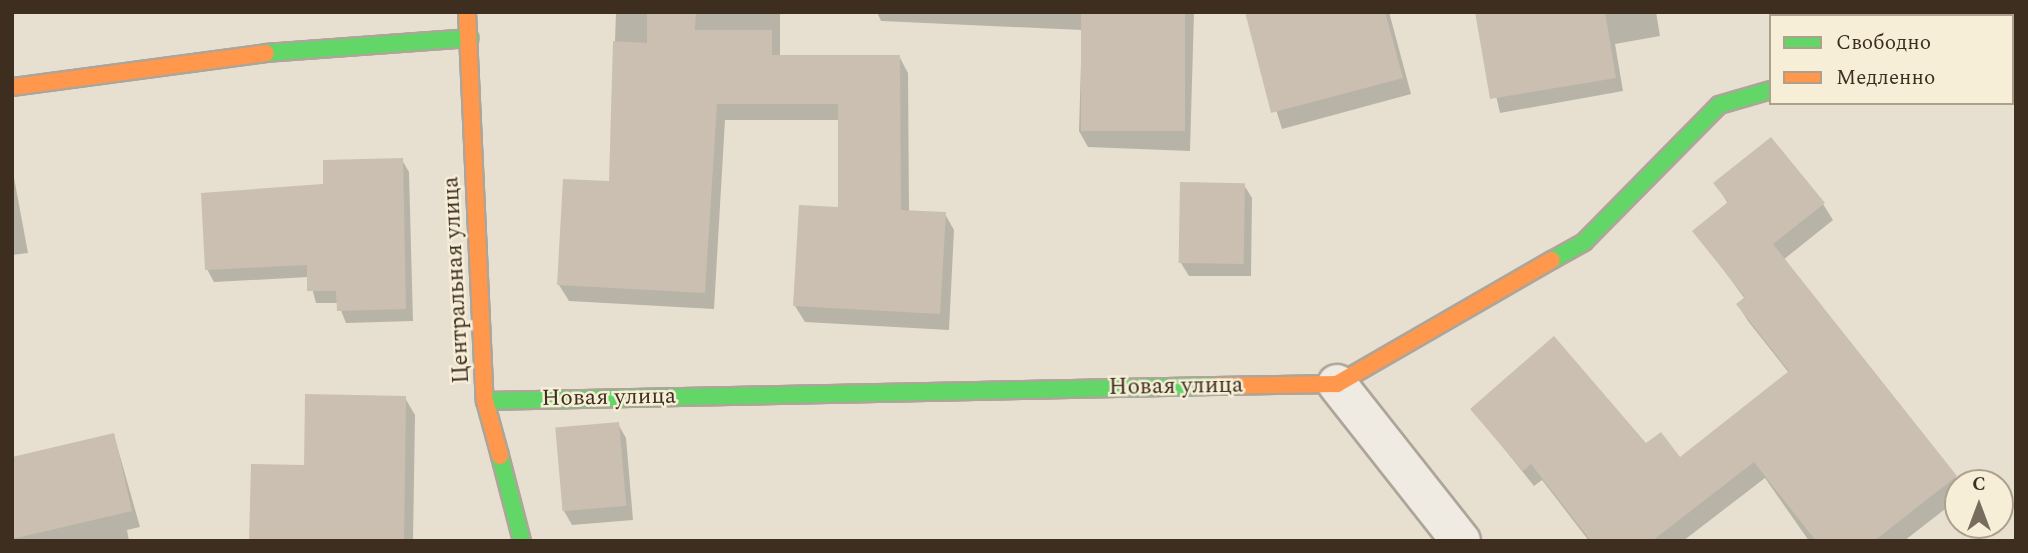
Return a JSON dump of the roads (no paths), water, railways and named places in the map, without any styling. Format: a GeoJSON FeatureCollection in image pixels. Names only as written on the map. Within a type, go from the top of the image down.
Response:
{"type":"FeatureCollection","features":[{"type":"Feature","properties":{"kind":"street","name":"Центральная улица"},"geometry":{"type":"LineString","coordinates":[[467,12],[485,401],[522,541]]}},
{"type":"Feature","properties":{"kind":"street"},"geometry":{"type":"LineString","coordinates":[[12,87],[221,55],[469,38]]}},
{"type":"Feature","properties":{"kind":"street","name":"Новая улица"},"geometry":{"type":"LineString","coordinates":[[485,401],[1337,384],[1584,242],[1719,105],[1769,91]]}},
{"type":"Feature","properties":{"kind":"street"},"geometry":{"type":"LineString","coordinates":[[1337,384],[1461,541]]}}]}
